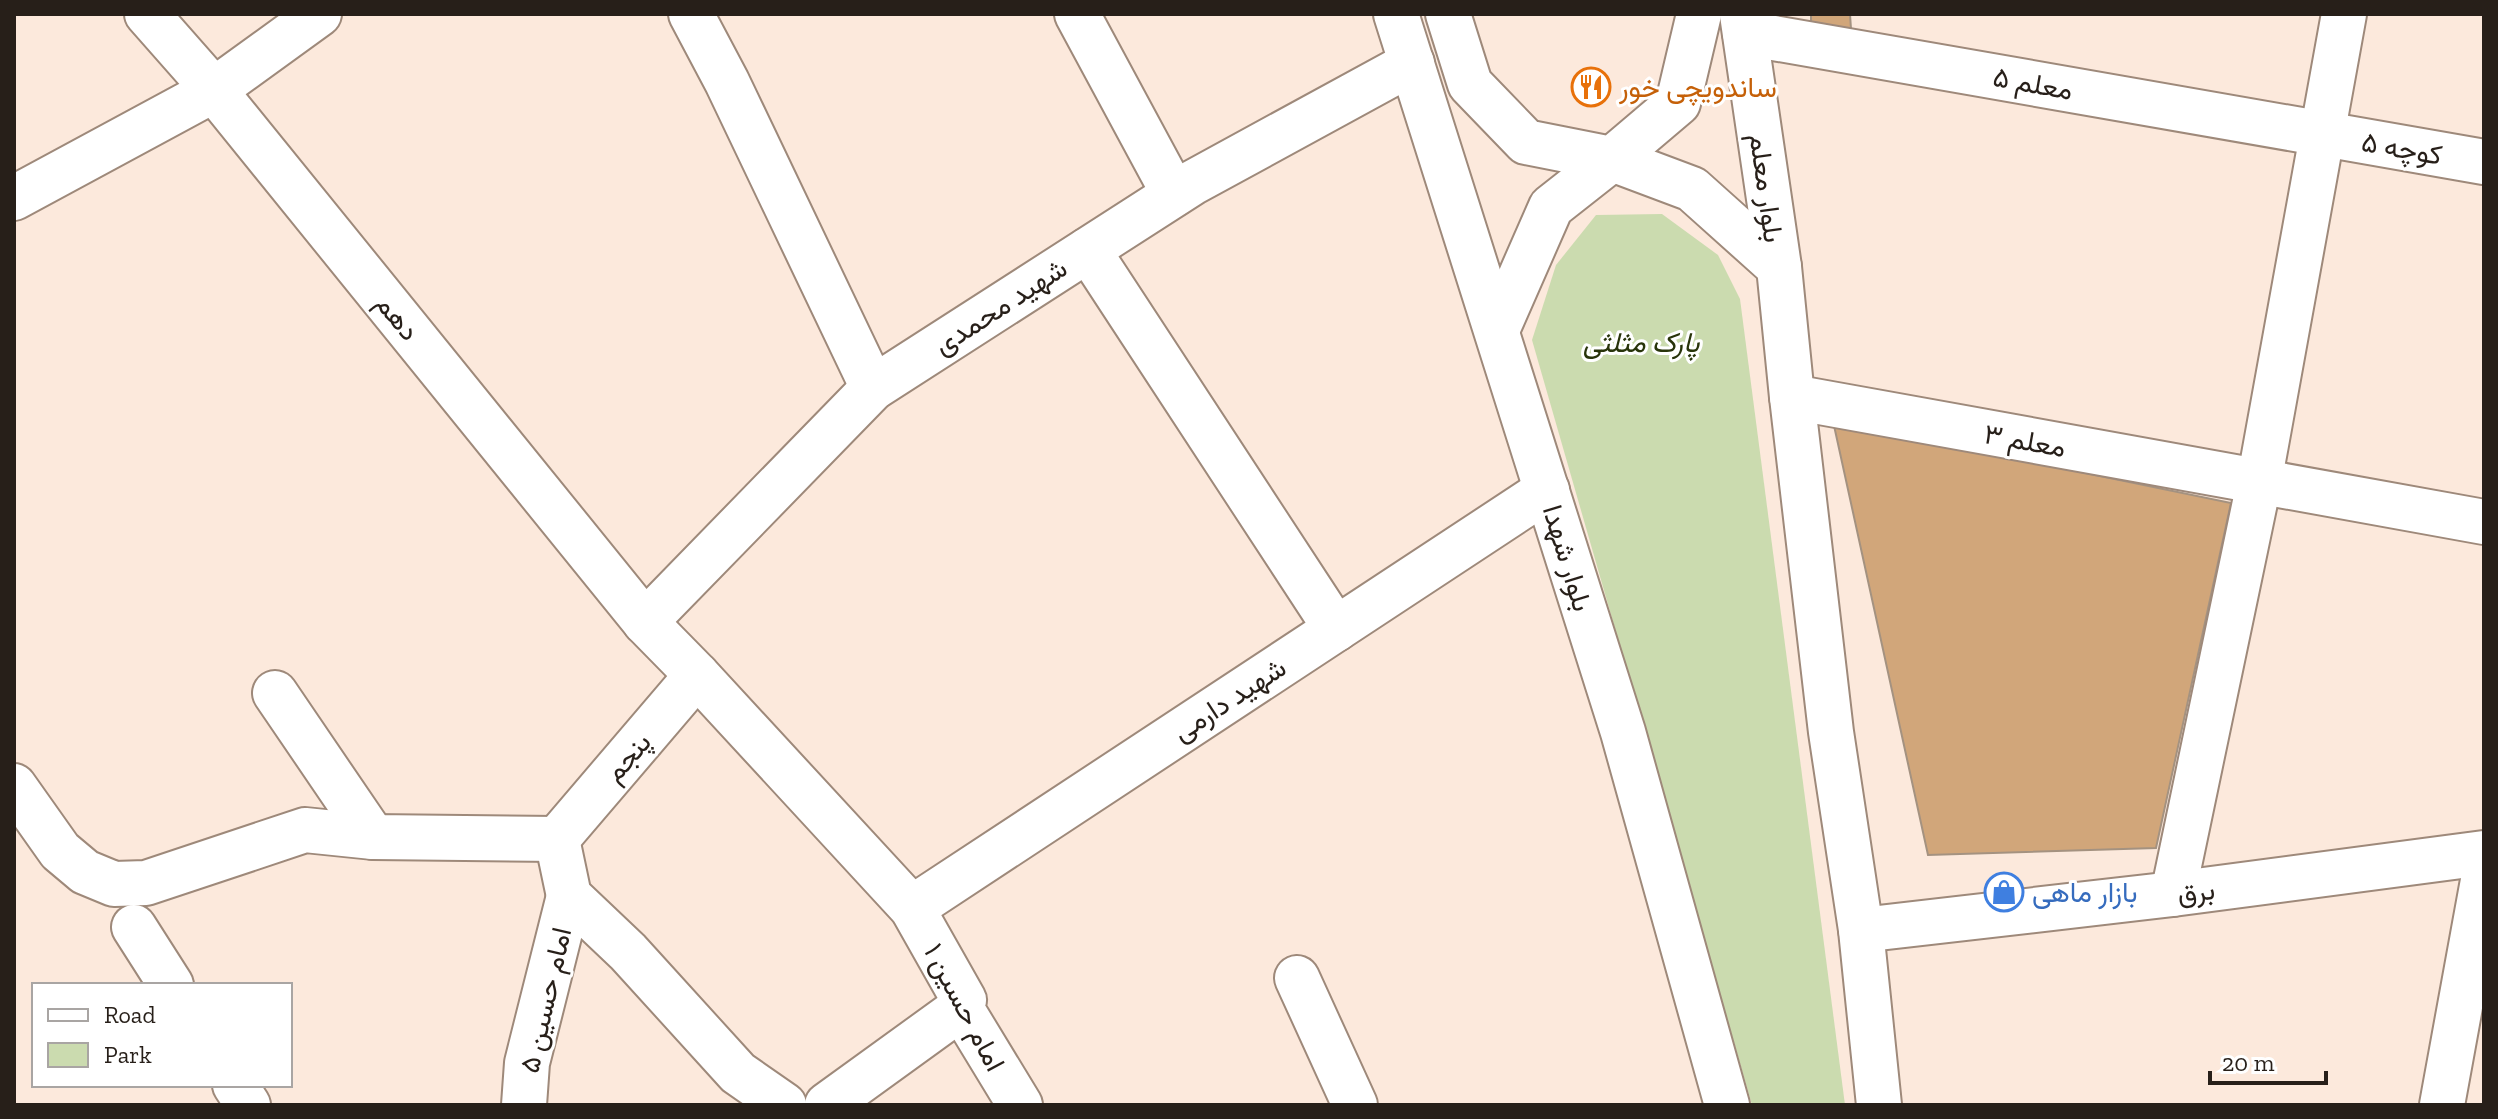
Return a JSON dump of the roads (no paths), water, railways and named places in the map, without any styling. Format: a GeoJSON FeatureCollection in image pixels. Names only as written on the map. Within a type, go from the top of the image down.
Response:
{"type":"FeatureCollection","features":[{"type":"Feature","properties":{"kind":"street","name":"دهم"},"geometry":{"type":"LineString","coordinates":[[147,14],[214,90],[645,622],[912,908]]}},
{"type":"Feature","properties":{"kind":"street"},"geometry":{"type":"LineString","coordinates":[[14,198],[214,90],[319,14]]}},
{"type":"Feature","properties":{"kind":"street"},"geometry":{"type":"LineString","coordinates":[[691,14],[727,82],[873,388]]}},
{"type":"Feature","properties":{"kind":"street"},"geometry":{"type":"LineString","coordinates":[[1077,14],[1174,194]]}},
{"type":"Feature","properties":{"kind":"street","name":"بلوار شهدا"},"geometry":{"type":"LineString","coordinates":[[1396,14],[1623,732],[1727,1105]]}},
{"type":"Feature","properties":{"kind":"street"},"geometry":{"type":"LineString","coordinates":[[1448,14],[1470,84],[1526,142],[1612,159],[1692,189],[1779,267],[1831,732],[1861,930],[1879,1105]]}},
{"type":"Feature","properties":{"kind":"street"},"geometry":{"type":"LineString","coordinates":[[1497,330],[1551,207],[1678,103],[1699,14]]}},
{"type":"Feature","properties":{"kind":"street"},"geometry":{"type":"LineString","coordinates":[[2173,894],[2259,483],[2344,14]]}},
{"type":"Feature","properties":{"kind":"street","name":"معلم ۵"},"geometry":{"type":"LineString","coordinates":[[1744,23],[2321,134]]}},
{"type":"Feature","properties":{"kind":"street","name":"بلوار معلم"},"geometry":{"type":"LineString","coordinates":[[1744,23],[1779,267]]}},
{"type":"Feature","properties":{"kind":"street","name":"شهید محمدی"},"geometry":{"type":"LineString","coordinates":[[645,622],[873,388],[1174,194],[1412,63]]}},
{"type":"Feature","properties":{"kind":"street","name":"کوچه ۵"},"geometry":{"type":"LineString","coordinates":[[2321,134],[2484,162]]}},
{"type":"Feature","properties":{"kind":"street"},"geometry":{"type":"LineString","coordinates":[[1088,250],[1336,629]]}},
{"type":"Feature","properties":{"kind":"street","name":"معلم ۳"},"geometry":{"type":"LineString","coordinates":[[1792,397],[2484,522]]}},
{"type":"Feature","properties":{"kind":"street","name":"شهید دارمی"},"geometry":{"type":"LineString","coordinates":[[912,908],[1547,490]]}},
{"type":"Feature","properties":{"kind":"street","name":"پنجم"},"geometry":{"type":"LineString","coordinates":[[557,839],[697,675]]}},
{"type":"Feature","properties":{"kind":"street"},"geometry":{"type":"LineString","coordinates":[[275,693],[373,837]]}},
{"type":"Feature","properties":{"kind":"street"},"geometry":{"type":"LineString","coordinates":[[14,786],[60,851],[85,872],[114,884],[146,883],[305,830],[373,837],[557,839],[569,896],[628,952],[738,1073],[784,1105]]}},
{"type":"Feature","properties":{"kind":"street","name":"برق"},"geometry":{"type":"LineString","coordinates":[[1861,930],[2173,894],[2484,853]]}},
{"type":"Feature","properties":{"kind":"street"},"geometry":{"type":"LineString","coordinates":[[2442,1105],[2484,875]]}},
{"type":"Feature","properties":{"kind":"street","name":"امام حسین ۵"},"geometry":{"type":"LineString","coordinates":[[524,1105],[527,1063],[569,896]]}},
{"type":"Feature","properties":{"kind":"street","name":"امام حسین ۱"},"geometry":{"type":"LineString","coordinates":[[912,908],[964,1000],[961,1008],[1020,1105]]}},
{"type":"Feature","properties":{"kind":"street"},"geometry":{"type":"LineString","coordinates":[[134,927],[170,983]]}},
{"type":"Feature","properties":{"kind":"street"},"geometry":{"type":"LineString","coordinates":[[1297,978],[1355,1105]]}},
{"type":"Feature","properties":{"kind":"street"},"geometry":{"type":"LineString","coordinates":[[827,1105],[961,1008]]}},
{"type":"Feature","properties":{"kind":"street"},"geometry":{"type":"LineString","coordinates":[[236,1087],[248,1105]]}},
{"type":"Feature","properties":{"kind":"place","name":"ساندویچی خور"},"geometry":{"type":"Point","coordinates":[1591,87]}},
{"type":"Feature","properties":{"kind":"place","name":"بازار ماهی"},"geometry":{"type":"Point","coordinates":[2004,892]}},
{"type":"Feature","properties":{"kind":"park label","name":"پارک مثلثی"},"geometry":{"type":"Point","coordinates":[1641,342]}}]}
